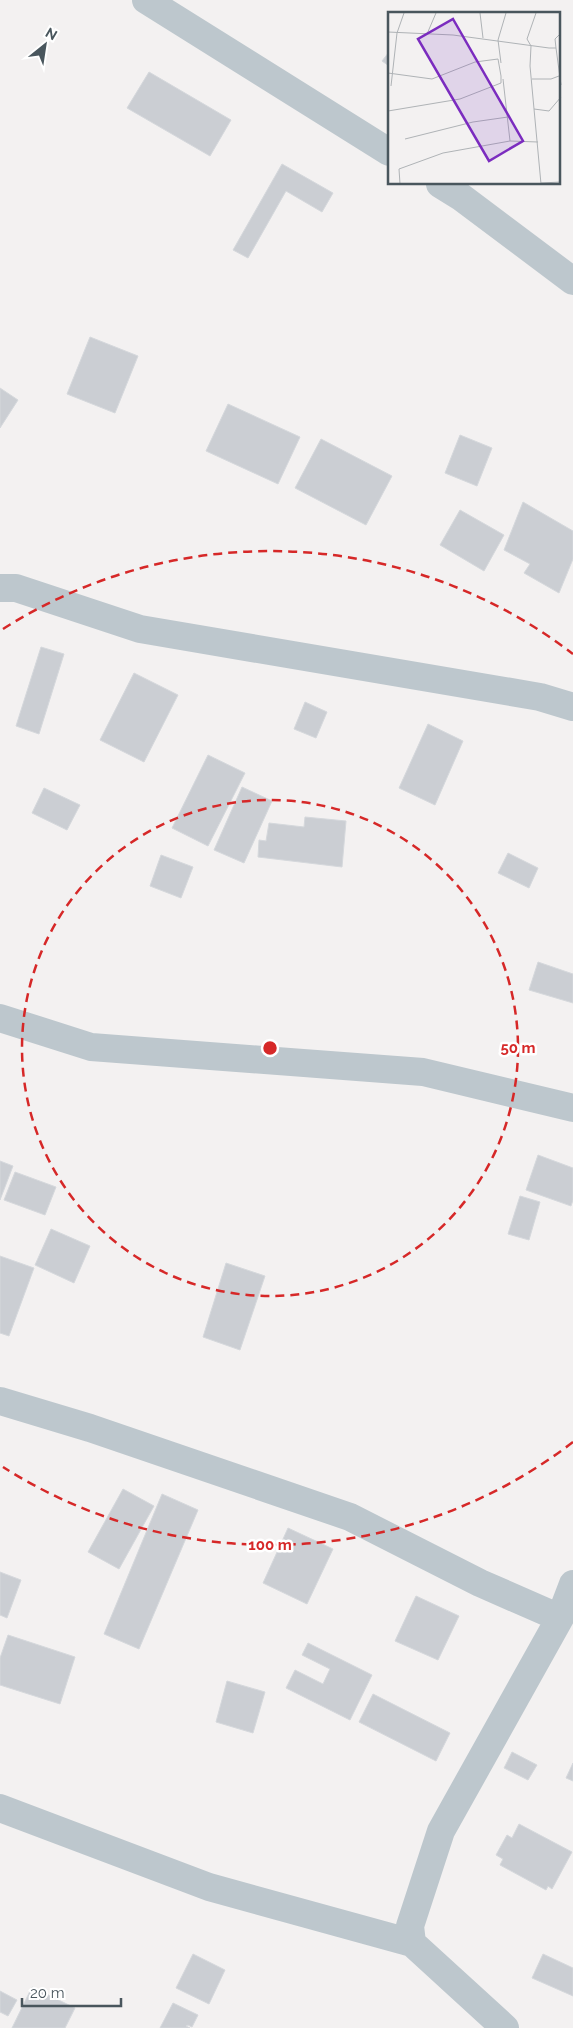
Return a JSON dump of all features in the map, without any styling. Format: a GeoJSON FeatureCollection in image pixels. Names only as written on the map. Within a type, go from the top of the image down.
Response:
{"type":"FeatureCollection","features":[{"type":"Feature","properties":{"kind":"street"},"geometry":{"type":"LineString","coordinates":[[146,0],[388,151]]}},
{"type":"Feature","properties":{"kind":"street"},"geometry":{"type":"LineString","coordinates":[[442,185],[461,197],[573,281]]}},
{"type":"Feature","properties":{"kind":"street"},"geometry":{"type":"LineString","coordinates":[[0,588],[16,588],[140,629],[540,697],[573,707]]}},
{"type":"Feature","properties":{"kind":"street"},"geometry":{"type":"LineString","coordinates":[[0,1018],[91,1047],[422,1072],[573,1108]]}},
{"type":"Feature","properties":{"kind":"street"},"geometry":{"type":"LineString","coordinates":[[0,1401],[90,1428],[350,1517],[480,1583],[560,1618]]}},
{"type":"Feature","properties":{"kind":"street"},"geometry":{"type":"LineString","coordinates":[[412,1943],[410,1926],[441,1831],[560,1618],[573,1584]]}},
{"type":"Feature","properties":{"kind":"street"},"geometry":{"type":"LineString","coordinates":[[0,1808],[209,1887],[412,1943],[505,2028]]}},
{"type":"Feature","properties":{"kind":"building"},"geometry":{"type":"Polygon","coordinates":[[[388,53],[388,65],[382,61],[388,53]]]}},
{"type":"Feature","properties":{"kind":"building"},"geometry":{"type":"Polygon","coordinates":[[[149,72],[231,120],[210,156],[127,108],[149,72]]]}},
{"type":"Feature","properties":{"kind":"building"},"geometry":{"type":"Polygon","coordinates":[[[282,164],[333,193],[322,212],[286,191],[248,258],[233,250],[282,164]]]}},
{"type":"Feature","properties":{"kind":"building"},"geometry":{"type":"Polygon","coordinates":[[[90,337],[138,356],[115,413],[67,394],[90,337]]]}},
{"type":"Feature","properties":{"kind":"building"},"geometry":{"type":"Polygon","coordinates":[[[0,388],[18,400],[0,428],[0,388]]]}},
{"type":"Feature","properties":{"kind":"building"},"geometry":{"type":"Polygon","coordinates":[[[228,404],[300,437],[278,484],[206,451],[228,404]]]}},
{"type":"Feature","properties":{"kind":"building"},"geometry":{"type":"Polygon","coordinates":[[[460,435],[492,448],[477,486],[445,473],[460,435]]]}},
{"type":"Feature","properties":{"kind":"building"},"geometry":{"type":"Polygon","coordinates":[[[321,439],[392,476],[366,525],[295,488],[321,439]]]}},
{"type":"Feature","properties":{"kind":"building"},"geometry":{"type":"Polygon","coordinates":[[[523,502],[573,531],[573,559],[559,593],[524,573],[530,564],[504,550],[523,502]]]}},
{"type":"Feature","properties":{"kind":"building"},"geometry":{"type":"Polygon","coordinates":[[[460,510],[504,535],[484,571],[440,545],[460,510]]]}},
{"type":"Feature","properties":{"kind":"building"},"geometry":{"type":"Polygon","coordinates":[[[41,647],[64,654],[39,734],[16,726],[41,647]]]}},
{"type":"Feature","properties":{"kind":"building"},"geometry":{"type":"Polygon","coordinates":[[[134,673],[178,695],[144,762],[100,740],[134,673]]]}},
{"type":"Feature","properties":{"kind":"building"},"geometry":{"type":"Polygon","coordinates":[[[305,702],[327,712],[316,738],[294,729],[305,702]]]}},
{"type":"Feature","properties":{"kind":"building"},"geometry":{"type":"Polygon","coordinates":[[[428,724],[463,741],[435,805],[399,788],[428,724]]]}},
{"type":"Feature","properties":{"kind":"building"},"geometry":{"type":"Polygon","coordinates":[[[208,755],[245,773],[208,846],[172,828],[208,755]]]}},
{"type":"Feature","properties":{"kind":"building"},"geometry":{"type":"Polygon","coordinates":[[[242,787],[272,801],[244,863],[214,850],[242,787]]]}},
{"type":"Feature","properties":{"kind":"building"},"geometry":{"type":"Polygon","coordinates":[[[44,788],[80,805],[67,830],[32,813],[44,788]]]}},
{"type":"Feature","properties":{"kind":"building"},"geometry":{"type":"Polygon","coordinates":[[[305,817],[346,821],[342,867],[258,857],[259,840],[266,841],[269,823],[304,827],[305,817]]]}},
{"type":"Feature","properties":{"kind":"building"},"geometry":{"type":"Polygon","coordinates":[[[508,853],[538,868],[529,888],[498,873],[508,853]]]}},
{"type":"Feature","properties":{"kind":"building"},"geometry":{"type":"Polygon","coordinates":[[[161,855],[193,867],[181,898],[150,886],[161,855]]]}},
{"type":"Feature","properties":{"kind":"building"},"geometry":{"type":"Polygon","coordinates":[[[538,962],[573,974],[573,1003],[529,990],[538,962]]]}},
{"type":"Feature","properties":{"kind":"building"},"geometry":{"type":"Polygon","coordinates":[[[538,1155],[573,1168],[573,1200],[571,1206],[526,1190],[538,1155]]]}},
{"type":"Feature","properties":{"kind":"building"},"geometry":{"type":"Polygon","coordinates":[[[0,1161],[13,1166],[0,1200],[0,1161]]]}},
{"type":"Feature","properties":{"kind":"building"},"geometry":{"type":"Polygon","coordinates":[[[15,1172],[56,1187],[45,1215],[4,1200],[15,1172]]]}},
{"type":"Feature","properties":{"kind":"building"},"geometry":{"type":"Polygon","coordinates":[[[520,1196],[540,1202],[529,1240],[508,1234],[520,1196]]]}},
{"type":"Feature","properties":{"kind":"building"},"geometry":{"type":"Polygon","coordinates":[[[51,1229],[90,1246],[74,1283],[35,1265],[51,1229]]]}},
{"type":"Feature","properties":{"kind":"building"},"geometry":{"type":"Polygon","coordinates":[[[0,1256],[34,1268],[9,1336],[0,1333],[0,1256]]]}},
{"type":"Feature","properties":{"kind":"building"},"geometry":{"type":"Polygon","coordinates":[[[226,1263],[265,1276],[240,1350],[203,1337],[226,1263]]]}},
{"type":"Feature","properties":{"kind":"building"},"geometry":{"type":"Polygon","coordinates":[[[123,1489],[154,1506],[119,1569],[88,1552],[123,1489]]]}},
{"type":"Feature","properties":{"kind":"building"},"geometry":{"type":"Polygon","coordinates":[[[162,1494],[198,1510],[139,1649],[104,1634],[162,1494]]]}},
{"type":"Feature","properties":{"kind":"building"},"geometry":{"type":"Polygon","coordinates":[[[288,1528],[333,1549],[307,1604],[263,1583],[288,1528]]]}},
{"type":"Feature","properties":{"kind":"building"},"geometry":{"type":"Polygon","coordinates":[[[0,1572],[21,1580],[7,1618],[0,1615],[0,1572]]]}},
{"type":"Feature","properties":{"kind":"building"},"geometry":{"type":"Polygon","coordinates":[[[416,1596],[459,1616],[438,1660],[395,1641],[416,1596]]]}},
{"type":"Feature","properties":{"kind":"building"},"geometry":{"type":"Polygon","coordinates":[[[8,1635],[75,1657],[60,1704],[0,1685],[0,1658],[8,1635]]]}},
{"type":"Feature","properties":{"kind":"building"},"geometry":{"type":"Polygon","coordinates":[[[308,1643],[372,1675],[350,1720],[286,1688],[295,1670],[323,1684],[330,1669],[302,1655],[308,1643]]]}},
{"type":"Feature","properties":{"kind":"building"},"geometry":{"type":"Polygon","coordinates":[[[227,1681],[265,1692],[253,1733],[216,1722],[227,1681]]]}},
{"type":"Feature","properties":{"kind":"building"},"geometry":{"type":"Polygon","coordinates":[[[373,1694],[450,1733],[436,1761],[359,1722],[373,1694]]]}},
{"type":"Feature","properties":{"kind":"building"},"geometry":{"type":"Polygon","coordinates":[[[512,1752],[537,1765],[528,1780],[504,1768],[512,1752]]]}},
{"type":"Feature","properties":{"kind":"building"},"geometry":{"type":"Polygon","coordinates":[[[573,1763],[573,1781],[566,1778],[573,1763]]]}},
{"type":"Feature","properties":{"kind":"building"},"geometry":{"type":"Polygon","coordinates":[[[519,1824],[572,1852],[552,1889],[548,1886],[546,1890],[500,1865],[503,1859],[496,1855],[507,1835],[512,1838],[519,1824]]]}},
{"type":"Feature","properties":{"kind":"building"},"geometry":{"type":"Polygon","coordinates":[[[193,1954],[225,1970],[209,2004],[176,1988],[193,1954]]]}},
{"type":"Feature","properties":{"kind":"building"},"geometry":{"type":"Polygon","coordinates":[[[543,1954],[573,1968],[573,1996],[532,1978],[543,1954]]]}},
{"type":"Feature","properties":{"kind":"building"},"geometry":{"type":"Polygon","coordinates":[[[32,1987],[75,2008],[65,2028],[12,2028],[32,1987]]]}},
{"type":"Feature","properties":{"kind":"building"},"geometry":{"type":"Polygon","coordinates":[[[0,1991],[17,2000],[8,2016],[0,2012],[0,1991]]]}},
{"type":"Feature","properties":{"kind":"building"},"geometry":{"type":"Polygon","coordinates":[[[173,2003],[198,2015],[192,2027],[188,2025],[186,2026],[190,2028],[160,2028],[173,2003]]]}}]}
